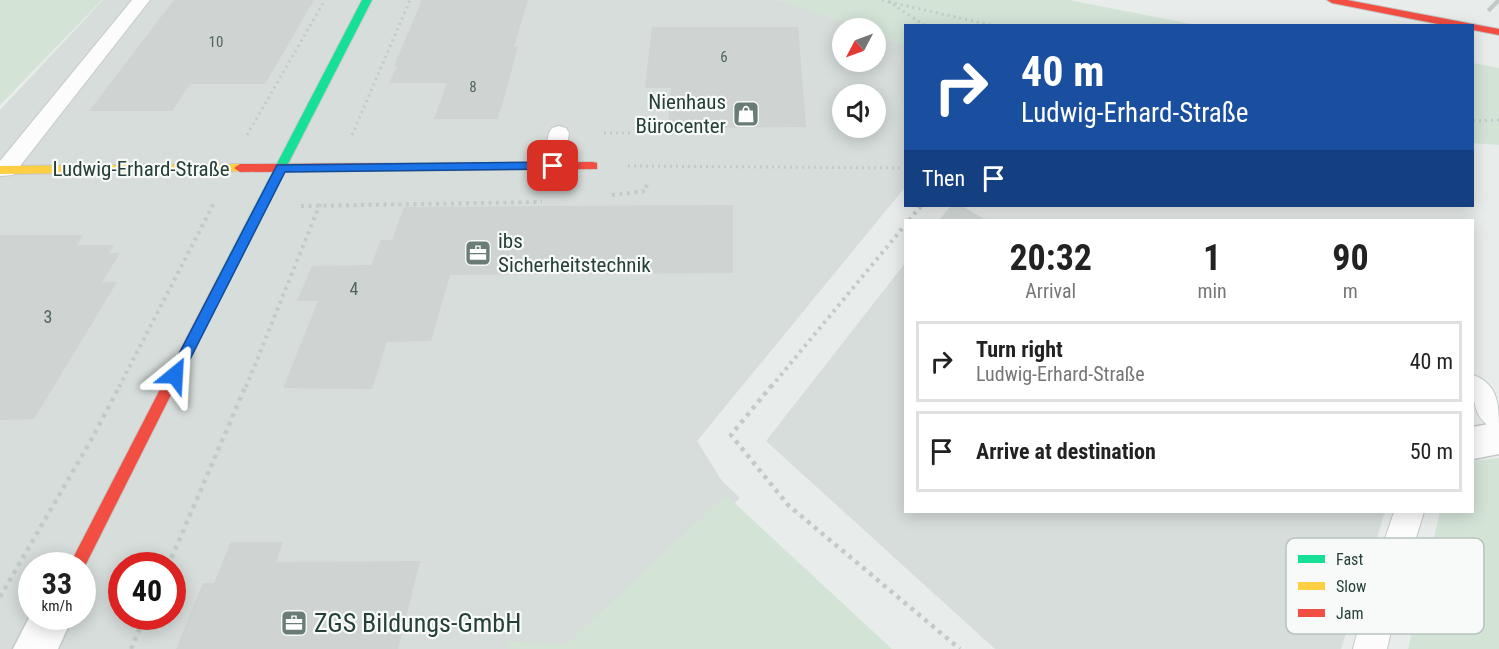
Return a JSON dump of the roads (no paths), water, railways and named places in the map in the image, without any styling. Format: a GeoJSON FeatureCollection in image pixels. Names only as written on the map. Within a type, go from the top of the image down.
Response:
{"type":"FeatureCollection","features":[{"type":"Feature","properties":{"kind":"main road"},"geometry":{"type":"LineString","coordinates":[[85,552],[281,168],[296,134],[367,0]]}},
{"type":"Feature","properties":{"kind":"main road"},"geometry":{"type":"LineString","coordinates":[[1332,0],[1456,24]]}},
{"type":"Feature","properties":{"kind":"main road"},"geometry":{"type":"LineString","coordinates":[[1474,27],[1499,32]]}},
{"type":"Feature","properties":{"kind":"main road","name":"Ludwig-Erhard-Straße"},"geometry":{"type":"LineString","coordinates":[[2,170],[593,166]]}},
{"type":"Feature","properties":{"kind":"street"},"geometry":{"type":"LineString","coordinates":[[1474,443],[1499,438]]}},
{"type":"Feature","properties":{"kind":"street"},"geometry":{"type":"LineString","coordinates":[[35,649],[45,630]]}},
{"type":"Feature","properties":{"kind":"lane"},"geometry":{"type":"LineString","coordinates":[[2,170],[141,0]]}},
{"type":"Feature","properties":{"kind":"lane"},"geometry":{"type":"LineString","coordinates":[[553,166],[559,133]]}},
{"type":"Feature","properties":{"kind":"lane"},"geometry":{"type":"LineString","coordinates":[[1474,387],[1499,420]]}},
{"type":"Feature","properties":{"kind":"lane"},"geometry":{"type":"LineString","coordinates":[[1401,538],[1409,513]]}},
{"type":"Feature","properties":{"kind":"lane"},"geometry":{"type":"LineString","coordinates":[[1370,649],[1374,634]]}},
{"type":"Feature","properties":{"kind":"tunnel"},"geometry":{"type":"LineString","coordinates":[[1496,0],[1499,3]]}},
{"type":"Feature","properties":{"kind":"place","name":"Nienhaus Bürocenter"},"geometry":{"type":"Point","coordinates":[746,114]}},
{"type":"Feature","properties":{"kind":"place","name":"ibs Sicherheitstechnik"},"geometry":{"type":"Point","coordinates":[478,253]}},
{"type":"Feature","properties":{"kind":"place","name":"ZGS Bildungs-GmbH"},"geometry":{"type":"Point","coordinates":[294,623]}}]}
